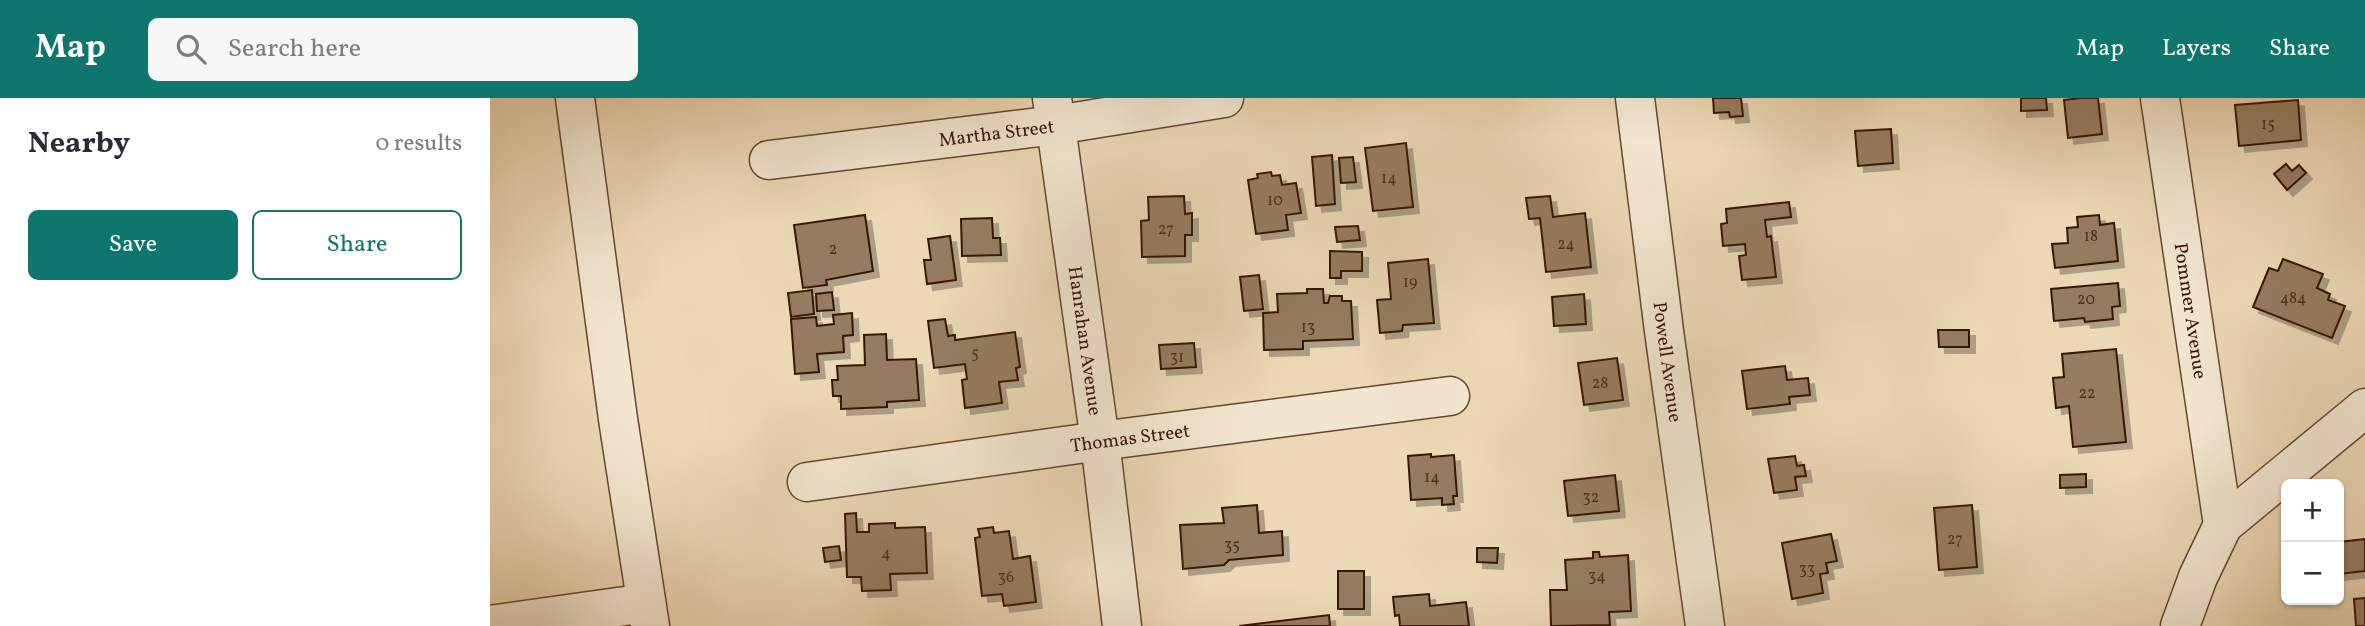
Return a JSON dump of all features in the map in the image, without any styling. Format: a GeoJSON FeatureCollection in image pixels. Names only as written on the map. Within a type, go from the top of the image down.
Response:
{"type":"FeatureCollection","features":[{"type":"Feature","properties":{"kind":"street"},"geometry":{"type":"LineString","coordinates":[[490,625],[648,615],[618,419],[575,98]]}},
{"type":"Feature","properties":{"kind":"street","name":"Martha Street"},"geometry":{"type":"LineString","coordinates":[[769,160],[1054,112],[1224,98]]}},
{"type":"Feature","properties":{"kind":"street","name":"Powell Avenue"},"geometry":{"type":"LineString","coordinates":[[1635,98],[1705,626]]}},
{"type":"Feature","properties":{"kind":"street","name":"Pommer Avenue"},"geometry":{"type":"LineString","coordinates":[[2160,98],[2222,526]]}},
{"type":"Feature","properties":{"kind":"street","name":"Hanrahan Avenue"},"geometry":{"type":"LineString","coordinates":[[1054,112],[1100,441],[1122,626]]}},
{"type":"Feature","properties":{"kind":"street","name":"Thomas Street"},"geometry":{"type":"LineString","coordinates":[[807,482],[1450,396]]}},
{"type":"Feature","properties":{"kind":"street"},"geometry":{"type":"LineString","coordinates":[[2180,626],[2222,526],[2365,408]]}},
{"type":"Feature","properties":{"kind":"building"},"geometry":{"type":"Polygon","coordinates":[[[1713,98],[1741,98],[1743,116],[1730,117],[1729,112],[1714,113],[1713,98]]]}},
{"type":"Feature","properties":{"kind":"building"},"geometry":{"type":"Polygon","coordinates":[[[2021,98],[2046,98],[2047,110],[2021,111],[2021,98]]]}},
{"type":"Feature","properties":{"kind":"building"},"geometry":{"type":"Polygon","coordinates":[[[2098,98],[2102,134],[2068,138],[2064,100],[2098,98]]]}},
{"type":"Feature","properties":{"kind":"building"},"geometry":{"type":"Polygon","coordinates":[[[2298,100],[2301,140],[2239,146],[2235,105],[2298,100]]]}},
{"type":"Feature","properties":{"kind":"building"},"geometry":{"type":"Polygon","coordinates":[[[1891,129],[1893,163],[1858,166],[1855,131],[1891,129]]]}},
{"type":"Feature","properties":{"kind":"building"},"geometry":{"type":"Polygon","coordinates":[[[1406,143],[1413,207],[1373,211],[1365,148],[1406,143]]]}},
{"type":"Feature","properties":{"kind":"building"},"geometry":{"type":"Polygon","coordinates":[[[1332,155],[1335,204],[1316,206],[1312,157],[1332,155]]]}},
{"type":"Feature","properties":{"kind":"building"},"geometry":{"type":"Polygon","coordinates":[[[1353,157],[1356,182],[1341,183],[1339,158],[1353,157]]]}},
{"type":"Feature","properties":{"kind":"building"},"geometry":{"type":"Polygon","coordinates":[[[2286,164],[2292,171],[2299,165],[2306,173],[2287,190],[2274,174],[2286,164]]]}},
{"type":"Feature","properties":{"kind":"building"},"geometry":{"type":"Polygon","coordinates":[[[1271,172],[1272,176],[1280,175],[1282,185],[1296,183],[1301,213],[1286,215],[1288,230],[1256,234],[1248,180],[1258,178],[1257,174],[1271,172]]]}},
{"type":"Feature","properties":{"kind":"building"},"geometry":{"type":"Polygon","coordinates":[[[1184,196],[1185,214],[1192,213],[1192,235],[1185,235],[1185,256],[1142,257],[1141,221],[1149,220],[1148,197],[1184,196]]]}},
{"type":"Feature","properties":{"kind":"building"},"geometry":{"type":"Polygon","coordinates":[[[1550,196],[1553,217],[1585,213],[1591,267],[1546,272],[1540,218],[1529,219],[1526,198],[1550,196]]]}},
{"type":"Feature","properties":{"kind":"building"},"geometry":{"type":"Polygon","coordinates":[[[1789,202],[1791,217],[1765,220],[1767,237],[1771,236],[1776,277],[1742,280],[1739,256],[1746,255],[1745,244],[1723,246],[1721,224],[1727,223],[1726,209],[1789,202]]]}},
{"type":"Feature","properties":{"kind":"building"},"geometry":{"type":"Polygon","coordinates":[[[865,215],[873,271],[826,280],[827,285],[803,288],[794,225],[865,215]]]}},
{"type":"Feature","properties":{"kind":"building"},"geometry":{"type":"Polygon","coordinates":[[[2099,215],[2100,225],[2114,223],[2118,261],[2055,268],[2052,244],[2068,243],[2067,228],[2078,227],[2077,217],[2099,215]]]}},
{"type":"Feature","properties":{"kind":"building"},"geometry":{"type":"Polygon","coordinates":[[[992,218],[993,238],[1000,238],[1001,255],[962,256],[961,219],[992,218]]]}},
{"type":"Feature","properties":{"kind":"building"},"geometry":{"type":"Polygon","coordinates":[[[1358,226],[1360,240],[1337,242],[1335,227],[1358,226]]]}},
{"type":"Feature","properties":{"kind":"building"},"geometry":{"type":"Polygon","coordinates":[[[950,236],[956,280],[927,284],[924,260],[931,260],[928,239],[950,236]]]}},
{"type":"Feature","properties":{"kind":"building"},"geometry":{"type":"Polygon","coordinates":[[[1330,251],[1362,252],[1362,271],[1341,271],[1341,278],[1330,278],[1330,251]]]}},
{"type":"Feature","properties":{"kind":"building"},"geometry":{"type":"Polygon","coordinates":[[[1428,259],[1434,323],[1403,325],[1402,331],[1380,333],[1377,300],[1391,299],[1388,263],[1428,259]]]}},
{"type":"Feature","properties":{"kind":"building"},"geometry":{"type":"Polygon","coordinates":[[[2283,259],[2323,274],[2317,288],[2330,294],[2328,300],[2345,306],[2332,338],[2253,307],[2269,268],[2278,271],[2283,259]]]}},
{"type":"Feature","properties":{"kind":"building"},"geometry":{"type":"Polygon","coordinates":[[[1259,275],[1263,309],[1244,311],[1240,277],[1259,275]]]}},
{"type":"Feature","properties":{"kind":"building"},"geometry":{"type":"Polygon","coordinates":[[[2118,283],[2120,306],[2112,307],[2113,319],[2054,321],[2051,289],[2118,283]]]}},
{"type":"Feature","properties":{"kind":"building"},"geometry":{"type":"Polygon","coordinates":[[[1307,289],[1323,289],[1324,303],[1328,303],[1330,296],[1342,296],[1342,301],[1351,301],[1353,339],[1303,341],[1303,349],[1264,350],[1263,313],[1278,312],[1277,294],[1307,293],[1307,289]]]}},
{"type":"Feature","properties":{"kind":"building"},"geometry":{"type":"Polygon","coordinates":[[[812,290],[814,314],[791,317],[788,293],[812,290]]]}},
{"type":"Feature","properties":{"kind":"building"},"geometry":{"type":"Polygon","coordinates":[[[832,292],[834,310],[817,311],[816,294],[832,292]]]}},
{"type":"Feature","properties":{"kind":"building"},"geometry":{"type":"Polygon","coordinates":[[[1584,294],[1586,324],[1554,326],[1552,297],[1584,294]]]}},
{"type":"Feature","properties":{"kind":"building"},"geometry":{"type":"Polygon","coordinates":[[[852,313],[853,335],[843,336],[844,352],[817,354],[819,372],[795,374],[791,319],[816,317],[817,326],[834,324],[833,315],[852,313]]]}},
{"type":"Feature","properties":{"kind":"building"},"geometry":{"type":"Polygon","coordinates":[[[945,319],[948,336],[955,335],[955,340],[1015,332],[1020,367],[1016,368],[1018,380],[999,382],[1002,403],[965,408],[962,380],[967,379],[965,364],[934,368],[928,321],[945,319]]]}},
{"type":"Feature","properties":{"kind":"building"},"geometry":{"type":"Polygon","coordinates":[[[1938,330],[1969,330],[1969,347],[1939,347],[1938,330]]]}},
{"type":"Feature","properties":{"kind":"building"},"geometry":{"type":"Polygon","coordinates":[[[886,334],[887,360],[916,359],[919,400],[887,402],[887,407],[841,409],[841,396],[833,396],[832,380],[838,380],[837,366],[865,365],[864,335],[886,334]]]}},
{"type":"Feature","properties":{"kind":"building"},"geometry":{"type":"Polygon","coordinates":[[[1194,343],[1196,367],[1161,369],[1159,345],[1194,343]]]}},
{"type":"Feature","properties":{"kind":"building"},"geometry":{"type":"Polygon","coordinates":[[[2116,349],[2126,442],[2073,447],[2069,406],[2056,408],[2053,378],[2064,377],[2062,354],[2116,349]]]}},
{"type":"Feature","properties":{"kind":"building"},"geometry":{"type":"Polygon","coordinates":[[[1617,358],[1623,400],[1584,405],[1578,363],[1617,358]]]}},
{"type":"Feature","properties":{"kind":"building"},"geometry":{"type":"Polygon","coordinates":[[[1785,366],[1787,380],[1808,378],[1810,395],[1789,397],[1790,404],[1747,409],[1742,371],[1785,366]]]}},
{"type":"Feature","properties":{"kind":"building"},"geometry":{"type":"Polygon","coordinates":[[[1431,454],[1431,457],[1454,455],[1457,496],[1453,496],[1454,504],[1442,505],[1442,498],[1411,500],[1408,456],[1431,454]]]}},
{"type":"Feature","properties":{"kind":"building"},"geometry":{"type":"Polygon","coordinates":[[[1795,456],[1797,466],[1804,465],[1806,476],[1795,477],[1797,490],[1774,493],[1768,459],[1795,456]]]}},
{"type":"Feature","properties":{"kind":"building"},"geometry":{"type":"Polygon","coordinates":[[[2086,474],[2086,487],[2060,488],[2060,475],[2086,474]]]}},
{"type":"Feature","properties":{"kind":"building"},"geometry":{"type":"Polygon","coordinates":[[[1615,475],[1619,511],[1568,516],[1564,481],[1615,475]]]}},
{"type":"Feature","properties":{"kind":"building"},"geometry":{"type":"Polygon","coordinates":[[[1257,505],[1259,533],[1282,531],[1283,555],[1229,560],[1224,565],[1183,569],[1180,525],[1224,523],[1222,508],[1257,505]]]}},
{"type":"Feature","properties":{"kind":"building"},"geometry":{"type":"Polygon","coordinates":[[[1972,505],[1977,567],[1939,570],[1934,508],[1972,505]]]}},
{"type":"Feature","properties":{"kind":"building"},"geometry":{"type":"Polygon","coordinates":[[[856,513],[857,532],[869,532],[869,524],[895,523],[895,528],[925,527],[927,573],[890,574],[891,590],[862,591],[861,577],[847,577],[845,514],[856,513]]]}},
{"type":"Feature","properties":{"kind":"building"},"geometry":{"type":"Polygon","coordinates":[[[993,527],[994,533],[1009,531],[1013,559],[1030,556],[1036,602],[1004,606],[1002,594],[982,596],[975,538],[980,537],[978,529],[993,527]]]}},
{"type":"Feature","properties":{"kind":"building"},"geometry":{"type":"Polygon","coordinates":[[[1831,534],[1837,561],[1826,563],[1828,573],[1820,574],[1823,593],[1792,599],[1782,543],[1831,534]]]}},
{"type":"Feature","properties":{"kind":"building"},"geometry":{"type":"Polygon","coordinates":[[[2365,539],[2365,571],[2344,573],[2344,541],[2365,539]]]}},
{"type":"Feature","properties":{"kind":"building"},"geometry":{"type":"Polygon","coordinates":[[[839,546],[841,560],[825,562],[823,548],[839,546]]]}},
{"type":"Feature","properties":{"kind":"building"},"geometry":{"type":"Polygon","coordinates":[[[1477,548],[1498,548],[1497,563],[1477,562],[1477,548]]]}},
{"type":"Feature","properties":{"kind":"building"},"geometry":{"type":"Polygon","coordinates":[[[1593,552],[1599,552],[1600,557],[1628,555],[1631,611],[1609,612],[1610,625],[1551,626],[1550,590],[1567,590],[1565,560],[1593,558],[1593,552]]]}},
{"type":"Feature","properties":{"kind":"building"},"geometry":{"type":"Polygon","coordinates":[[[1338,571],[1364,571],[1364,609],[1338,609],[1338,571]]]}},
{"type":"Feature","properties":{"kind":"building"},"geometry":{"type":"Polygon","coordinates":[[[1429,594],[1430,606],[1466,602],[1469,626],[1400,626],[1399,615],[1395,616],[1393,597],[1429,594]]]}},
{"type":"Feature","properties":{"kind":"building"},"geometry":{"type":"Polygon","coordinates":[[[2365,598],[2365,626],[2356,626],[2354,599],[2365,598]]]}},
{"type":"Feature","properties":{"kind":"building"},"geometry":{"type":"Polygon","coordinates":[[[1329,615],[1330,626],[1239,626],[1329,615]]]}}]}
